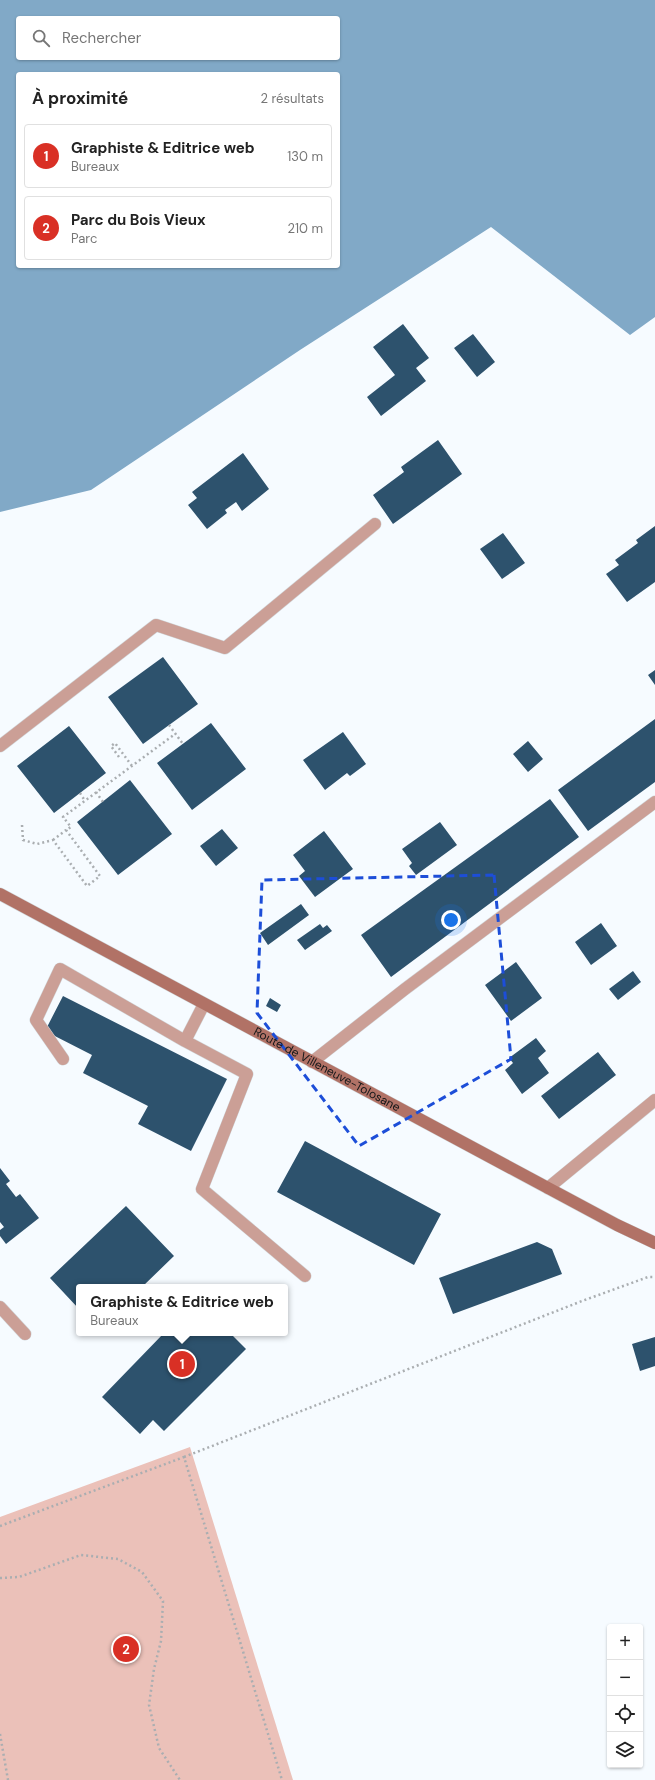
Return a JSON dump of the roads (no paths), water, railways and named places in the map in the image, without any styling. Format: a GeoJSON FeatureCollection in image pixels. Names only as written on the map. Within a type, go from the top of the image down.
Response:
{"type":"FeatureCollection","features":[{"type":"Feature","properties":{"kind":"street","name":"Route de Villeneuve-Tolosane"},"geometry":{"type":"LineString","coordinates":[[0,894],[548,1188],[655,1243]]}},
{"type":"Feature","properties":{"kind":"lane"},"geometry":{"type":"LineString","coordinates":[[0,746],[156,626],[225,648],[375,524]]}},
{"type":"Feature","properties":{"kind":"lane"},"geometry":{"type":"LineString","coordinates":[[312,1062],[405,989],[655,802]]}},
{"type":"Feature","properties":{"kind":"lane"},"geometry":{"type":"LineString","coordinates":[[63,1059],[36,1020],[60,969],[185,1041],[247,1074],[202,1189],[305,1276]]}},
{"type":"Feature","properties":{"kind":"lane"},"geometry":{"type":"LineString","coordinates":[[185,1041],[204,1004]]}},
{"type":"Feature","properties":{"kind":"lane"},"geometry":{"type":"LineString","coordinates":[[548,1188],[655,1100]]}},
{"type":"Feature","properties":{"kind":"lane"},"geometry":{"type":"LineString","coordinates":[[0,1307],[25,1334]]}},
{"type":"Feature","properties":{"kind":"water"},"geometry":{"type":"Polygon","coordinates":[[[0,0],[655,0],[655,317],[630,335],[491,227],[300,350],[91,490],[0,512],[0,0]]]}},
{"type":"Feature","properties":{"kind":"place","name":"Graphiste & Editrice web"},"geometry":{"type":"Point","coordinates":[182,1364]}},
{"type":"Feature","properties":{"kind":"place","name":"Parc du Bois Vieux"},"geometry":{"type":"Point","coordinates":[126,1649]}}]}
